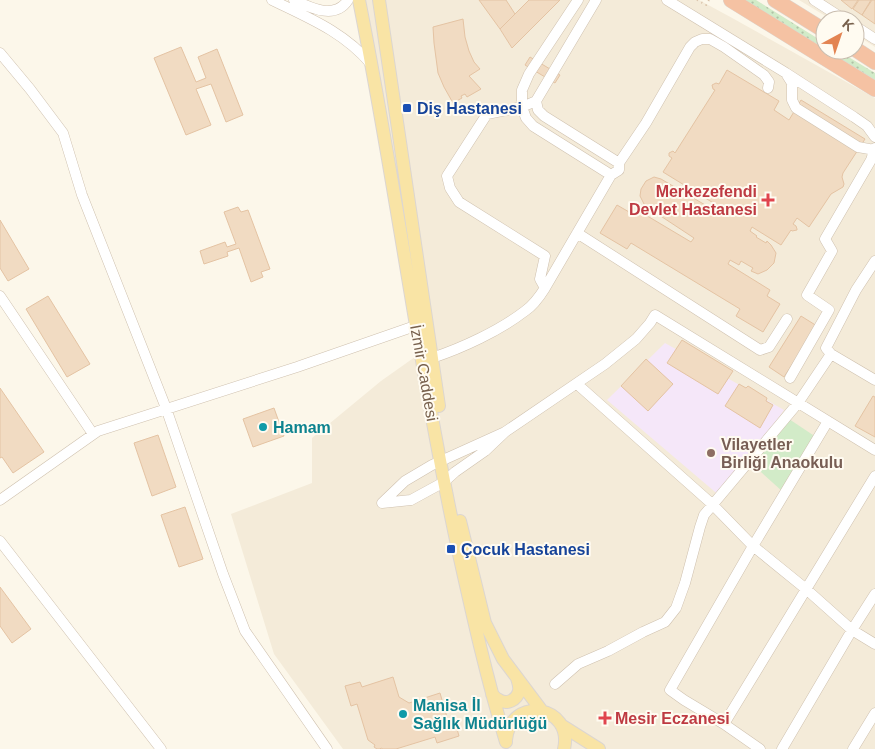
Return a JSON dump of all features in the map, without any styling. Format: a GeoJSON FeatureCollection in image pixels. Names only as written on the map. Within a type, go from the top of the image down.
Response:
{"type":"FeatureCollection","features":[{"type":"Feature","properties":{"kind":"highway"},"geometry":{"type":"LineString","coordinates":[[731,0],[875,89]]}},
{"type":"Feature","properties":{"kind":"highway"},"geometry":{"type":"LineString","coordinates":[[776,0],[815,25]]}},
{"type":"Feature","properties":{"kind":"highway"},"geometry":{"type":"LineString","coordinates":[[712,2],[804,45]]}},
{"type":"Feature","properties":{"kind":"main road","name":"İzmir Caddesi"},"geometry":{"type":"LineString","coordinates":[[359,0],[385,137],[416,326],[427,359]]}},
{"type":"Feature","properties":{"kind":"main road","name":"İzmir Caddesi"},"geometry":{"type":"LineString","coordinates":[[379,0],[427,359],[443,460],[476,634],[507,745]]}},
{"type":"Feature","properties":{"kind":"main road","name":"İzmir Caddesi"},"geometry":{"type":"LineString","coordinates":[[447,480],[485,623],[503,660],[542,711],[550,714],[561,725],[599,749]]}},
{"type":"Feature","properties":{"kind":"main road"},"geometry":{"type":"LineString","coordinates":[[492,694],[500,701],[508,702],[515,698],[519,691],[519,683],[516,676]]}},
{"type":"Feature","properties":{"kind":"main road"},"geometry":{"type":"LineString","coordinates":[[507,745],[507,733],[510,724],[516,717],[524,712],[542,711]]}},
{"type":"Feature","properties":{"kind":"main road"},"geometry":{"type":"LineString","coordinates":[[561,725],[564,733],[564,749]]}},
{"type":"Feature","properties":{"kind":"street"},"geometry":{"type":"LineString","coordinates":[[272,0],[326,26],[361,52],[372,66]]}},
{"type":"Feature","properties":{"kind":"street"},"geometry":{"type":"LineString","coordinates":[[294,0],[310,8],[327,12],[339,9],[348,0]]}},
{"type":"Feature","properties":{"kind":"street"},"geometry":{"type":"LineString","coordinates":[[578,0],[529,74],[522,90],[522,107],[526,118],[534,126],[611,175]]}},
{"type":"Feature","properties":{"kind":"street"},"geometry":{"type":"LineString","coordinates":[[545,288],[540,279],[545,256],[459,202],[450,188],[447,176],[487,114],[522,107],[536,101],[596,0]]}},
{"type":"Feature","properties":{"kind":"street"},"geometry":{"type":"LineString","coordinates":[[667,0],[861,121],[875,137]]}},
{"type":"Feature","properties":{"kind":"street"},"geometry":{"type":"LineString","coordinates":[[814,0],[830,10]]}},
{"type":"Feature","properties":{"kind":"street"},"geometry":{"type":"LineString","coordinates":[[427,359],[476,340],[512,320],[539,298],[611,175],[619,170],[619,163],[646,123],[695,42],[702,39],[710,40],[724,47],[764,75],[769,82],[768,88]]}},
{"type":"Feature","properties":{"kind":"street"},"geometry":{"type":"LineString","coordinates":[[0,53],[63,132],[82,195],[166,408],[223,574],[246,632],[327,749]]}},
{"type":"Feature","properties":{"kind":"street"},"geometry":{"type":"LineString","coordinates":[[786,73],[792,83],[792,100],[796,108],[858,146],[875,150],[825,239],[832,251],[807,295],[829,310],[790,378]]}},
{"type":"Feature","properties":{"kind":"street"},"geometry":{"type":"LineString","coordinates":[[536,101],[538,110],[544,116],[619,163]]}},
{"type":"Feature","properties":{"kind":"street"},"geometry":{"type":"LineString","coordinates":[[578,233],[760,350],[769,347],[787,319]]}},
{"type":"Feature","properties":{"kind":"street"},"geometry":{"type":"LineString","coordinates":[[875,261],[856,290],[826,348],[831,354],[875,380]]}},
{"type":"Feature","properties":{"kind":"street"},"geometry":{"type":"LineString","coordinates":[[0,296],[93,434]]}},
{"type":"Feature","properties":{"kind":"street"},"geometry":{"type":"LineString","coordinates":[[505,432],[443,460],[405,481],[382,503],[411,500],[447,480],[485,451],[505,432],[606,364],[636,339],[650,324],[655,315],[875,450]]}},
{"type":"Feature","properties":{"kind":"street"},"geometry":{"type":"LineString","coordinates":[[0,500],[98,431],[297,367],[416,326]]}},
{"type":"Feature","properties":{"kind":"street"},"geometry":{"type":"LineString","coordinates":[[555,684],[578,664],[665,622],[676,608],[704,515],[798,403],[831,354]]}},
{"type":"Feature","properties":{"kind":"street"},"geometry":{"type":"LineString","coordinates":[[576,384],[712,504],[753,546],[806,589],[852,630],[875,644]]}},
{"type":"Feature","properties":{"kind":"street"},"geometry":{"type":"LineString","coordinates":[[760,749],[670,690],[753,546],[828,422]]}},
{"type":"Feature","properties":{"kind":"street"},"geometry":{"type":"LineString","coordinates":[[724,724],[875,476]]}},
{"type":"Feature","properties":{"kind":"street"},"geometry":{"type":"LineString","coordinates":[[0,540],[160,749]]}},
{"type":"Feature","properties":{"kind":"street"},"geometry":{"type":"LineString","coordinates":[[782,749],[875,594]]}},
{"type":"Feature","properties":{"kind":"street"},"geometry":{"type":"LineString","coordinates":[[856,748],[875,713]]}},
{"type":"Feature","properties":{"kind":"path"},"geometry":{"type":"LineString","coordinates":[[697,0],[712,2]]}},
{"type":"Feature","properties":{"kind":"shaded area"},"geometry":{"type":"Polygon","coordinates":[[[359,0],[699,0],[875,98],[875,749],[343,749],[274,654],[231,514],[312,483],[312,438],[381,381],[429,347],[365,3],[359,0]]]}},
{"type":"Feature","properties":{"kind":"shaded area"},"geometry":{"type":"Polygon","coordinates":[[[799,0],[875,0],[875,47],[865,40],[865,10],[816,10],[799,0]]]}},
{"type":"Feature","properties":{"kind":"shaded area","name":"Vilayetler Birliği Anaokulu"},"geometry":{"type":"Polygon","coordinates":[[[665,343],[784,410],[721,497],[607,400],[665,343]]]}},
{"type":"Feature","properties":{"kind":"green space"},"geometry":{"type":"Polygon","coordinates":[[[745,0],[756,0],[815,37],[815,44],[745,0]]]}},
{"type":"Feature","properties":{"kind":"green space"},"geometry":{"type":"Polygon","coordinates":[[[842,60],[854,60],[875,73],[875,80],[842,60]]]}},
{"type":"Feature","properties":{"kind":"green space"},"geometry":{"type":"Polygon","coordinates":[[[786,417],[816,437],[783,492],[752,464],[786,417]]]}},
{"type":"Feature","properties":{"kind":"building"},"geometry":{"type":"Polygon","coordinates":[[[479,0],[506,0],[515,14],[500,29],[479,0]]]}},
{"type":"Feature","properties":{"kind":"building"},"geometry":{"type":"Polygon","coordinates":[[[529,0],[560,0],[512,48],[500,29],[529,0]]]}},
{"type":"Feature","properties":{"kind":"building"},"geometry":{"type":"Polygon","coordinates":[[[841,0],[858,0],[852,9],[841,0]]]}},
{"type":"Feature","properties":{"kind":"building"},"geometry":{"type":"Polygon","coordinates":[[[859,0],[871,0],[865,10],[853,9],[859,0]]]}},
{"type":"Feature","properties":{"kind":"building"},"geometry":{"type":"Polygon","coordinates":[[[872,0],[875,0],[875,24],[865,17],[865,10],[872,0]]]}},
{"type":"Feature","properties":{"kind":"building"},"geometry":{"type":"Polygon","coordinates":[[[463,19],[469,51],[480,69],[469,76],[481,89],[467,97],[465,94],[461,96],[462,98],[453,103],[438,73],[433,27],[463,19]]]}},
{"type":"Feature","properties":{"kind":"building"},"geometry":{"type":"Polygon","coordinates":[[[181,47],[196,82],[206,78],[198,57],[217,49],[243,115],[226,122],[211,84],[196,89],[211,125],[186,135],[154,58],[181,47]]]}},
{"type":"Feature","properties":{"kind":"building"},"geometry":{"type":"Polygon","coordinates":[[[530,57],[560,75],[555,83],[525,65],[530,57]]]}},
{"type":"Feature","properties":{"kind":"building","name":"Merkezefendi Devlet Hastanesi"},"geometry":{"type":"Polygon","coordinates":[[[727,70],[779,101],[774,110],[789,120],[801,100],[865,139],[843,173],[843,187],[831,194],[809,227],[797,218],[793,224],[797,230],[791,230],[781,245],[752,227],[750,231],[766,243],[767,241],[776,253],[774,263],[767,270],[758,274],[751,271],[753,268],[741,261],[739,265],[730,260],[728,264],[770,290],[767,296],[780,304],[763,332],[736,316],[740,309],[631,243],[627,249],[600,233],[617,205],[636,216],[639,211],[691,242],[694,238],[644,204],[640,196],[641,189],[646,181],[654,177],[661,179],[712,209],[715,204],[663,172],[672,158],[669,156],[669,153],[673,151],[675,153],[715,90],[712,85],[719,84],[727,70]]]}},
{"type":"Feature","properties":{"kind":"building"},"geometry":{"type":"Polygon","coordinates":[[[238,207],[241,212],[248,210],[270,269],[261,272],[263,277],[251,282],[239,248],[227,252],[228,256],[204,264],[200,251],[225,242],[227,247],[236,244],[224,212],[238,207]]]}},
{"type":"Feature","properties":{"kind":"building"},"geometry":{"type":"Polygon","coordinates":[[[0,220],[29,269],[8,281],[0,268],[0,220]]]}},
{"type":"Feature","properties":{"kind":"building"},"geometry":{"type":"Polygon","coordinates":[[[48,296],[90,364],[67,377],[26,309],[48,296]]]}},
{"type":"Feature","properties":{"kind":"building"},"geometry":{"type":"Polygon","coordinates":[[[801,316],[817,326],[784,377],[769,367],[801,316]]]}},
{"type":"Feature","properties":{"kind":"building"},"geometry":{"type":"Polygon","coordinates":[[[682,340],[733,371],[718,394],[667,363],[682,340]]]}},
{"type":"Feature","properties":{"kind":"building"},"geometry":{"type":"Polygon","coordinates":[[[646,359],[673,384],[648,411],[621,386],[646,359]]]}},
{"type":"Feature","properties":{"kind":"building"},"geometry":{"type":"Polygon","coordinates":[[[739,384],[746,388],[748,386],[767,398],[766,401],[773,405],[760,428],[725,406],[739,384]]]}},
{"type":"Feature","properties":{"kind":"building"},"geometry":{"type":"Polygon","coordinates":[[[0,388],[44,452],[13,473],[2,457],[0,458],[0,388]]]}},
{"type":"Feature","properties":{"kind":"building"},"geometry":{"type":"Polygon","coordinates":[[[873,396],[875,397],[875,437],[855,426],[873,396]]]}},
{"type":"Feature","properties":{"kind":"building","name":"Hamam"},"geometry":{"type":"Polygon","coordinates":[[[274,408],[284,436],[253,447],[243,419],[274,408]]]}},
{"type":"Feature","properties":{"kind":"building"},"geometry":{"type":"Polygon","coordinates":[[[158,435],[176,487],[152,496],[134,443],[158,435]]]}},
{"type":"Feature","properties":{"kind":"building"},"geometry":{"type":"Polygon","coordinates":[[[185,507],[203,559],[179,567],[161,515],[185,507]]]}},
{"type":"Feature","properties":{"kind":"building"},"geometry":{"type":"Polygon","coordinates":[[[0,587],[31,629],[12,643],[0,626],[0,587]]]}},
{"type":"Feature","properties":{"kind":"building","name":"Manisa İl Sağlık Müdürlüğü"},"geometry":{"type":"Polygon","coordinates":[[[393,677],[399,697],[409,703],[440,693],[449,724],[455,722],[459,736],[437,743],[435,737],[396,749],[377,749],[374,747],[375,745],[368,740],[357,704],[351,706],[345,686],[360,682],[362,687],[393,677]]]}},
{"type":"Feature","properties":{"kind":"place","name":"Diş Hastanesi"},"geometry":{"type":"Point","coordinates":[407,108]}},
{"type":"Feature","properties":{"kind":"place","name":"Merkezefendi Devlet Hastanesi"},"geometry":{"type":"Point","coordinates":[768,200]}},
{"type":"Feature","properties":{"kind":"place","name":"Hamam"},"geometry":{"type":"Point","coordinates":[263,427]}},
{"type":"Feature","properties":{"kind":"place","name":"Vilayetler Birliği Anaokulu"},"geometry":{"type":"Point","coordinates":[711,453]}},
{"type":"Feature","properties":{"kind":"place","name":"Çocuk Hastanesi"},"geometry":{"type":"Point","coordinates":[451,549]}},
{"type":"Feature","properties":{"kind":"place","name":"Manisa İl Sağlık Müdürlüğü"},"geometry":{"type":"Point","coordinates":[403,714]}},
{"type":"Feature","properties":{"kind":"place","name":"Mesir Eczanesi"},"geometry":{"type":"Point","coordinates":[605,718]}}]}
